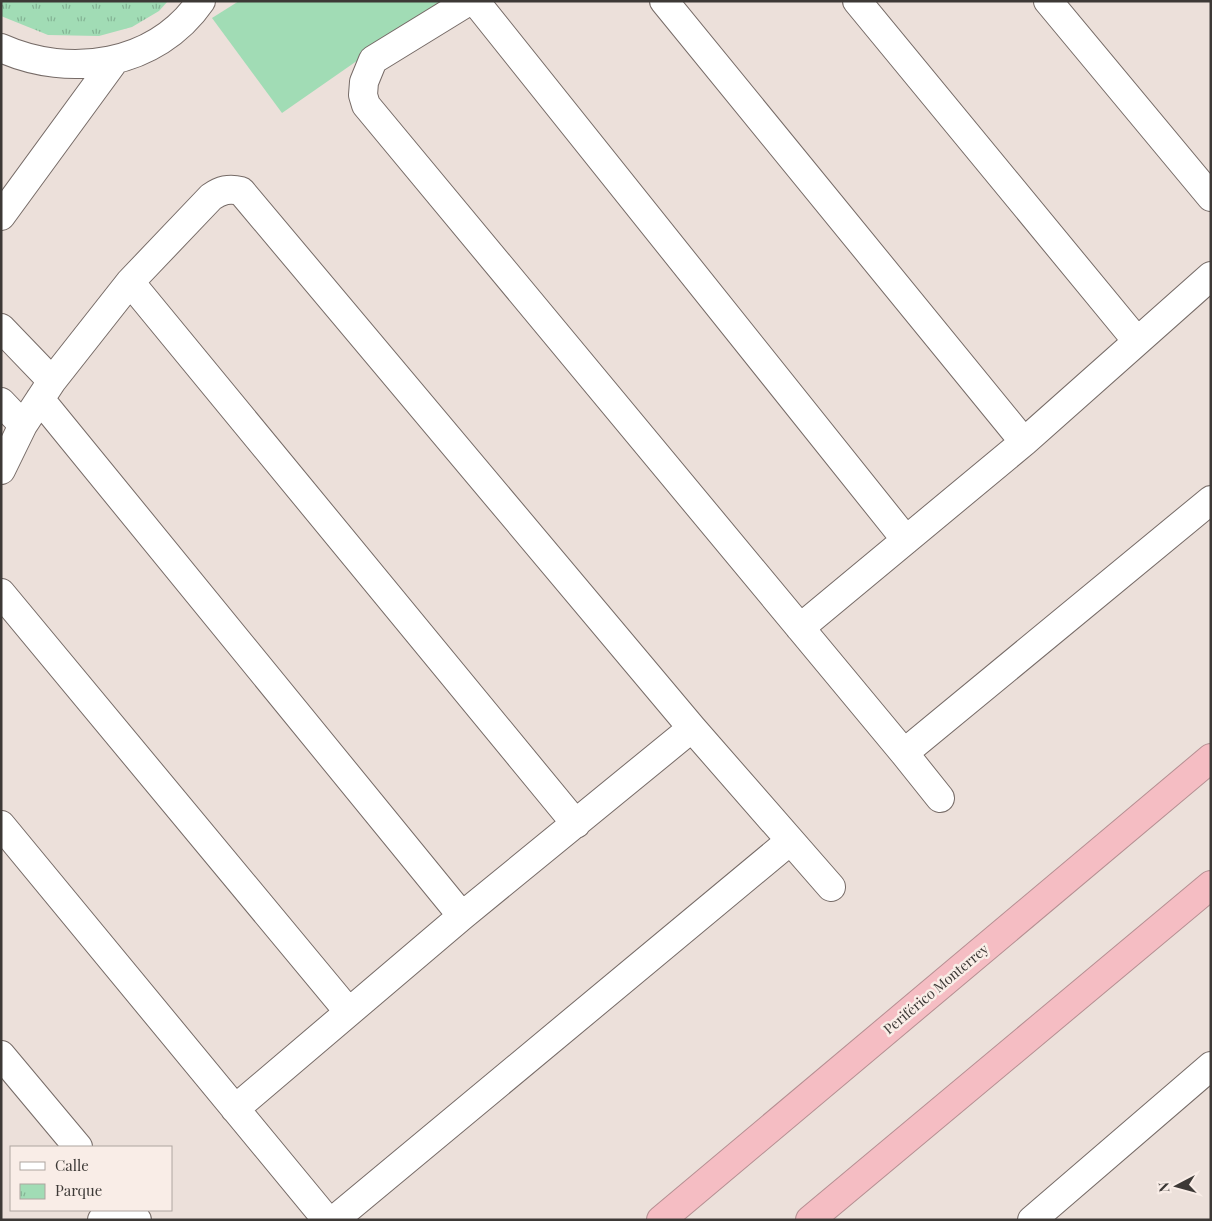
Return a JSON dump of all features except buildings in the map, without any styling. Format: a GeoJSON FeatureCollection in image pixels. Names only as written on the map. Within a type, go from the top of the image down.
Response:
{"type":"FeatureCollection","features":[{"type":"Feature","properties":{"kind":"highway","name":"Periférico Monterrey"},"geometry":{"type":"LineString","coordinates":[[661,1220],[1211,758]]}},
{"type":"Feature","properties":{"kind":"highway"},"geometry":{"type":"LineString","coordinates":[[810,1220],[1206,892]]}},
{"type":"Feature","properties":{"kind":"street"},"geometry":{"type":"LineString","coordinates":[[1,48],[43,62],[67,65],[115,60],[138,52],[160,40],[179,25],[201,1]]}},
{"type":"Feature","properties":{"kind":"street"},"geometry":{"type":"LineString","coordinates":[[469,1],[373,60],[364,82],[363,95],[366,105],[940,798]]}},
{"type":"Feature","properties":{"kind":"street"},"geometry":{"type":"LineString","coordinates":[[475,1],[906,540]]}},
{"type":"Feature","properties":{"kind":"street"},"geometry":{"type":"LineString","coordinates":[[664,1],[1024,442]]}},
{"type":"Feature","properties":{"kind":"street"},"geometry":{"type":"LineString","coordinates":[[857,1],[1137,341]]}},
{"type":"Feature","properties":{"kind":"street"},"geometry":{"type":"LineString","coordinates":[[1048,1],[1211,197]]}},
{"type":"Feature","properties":{"kind":"street"},"geometry":{"type":"LineString","coordinates":[[1,216],[115,60]]}},
{"type":"Feature","properties":{"kind":"street"},"geometry":{"type":"LineString","coordinates":[[1,470],[23,425],[46,390],[130,282],[211,197],[221,190],[233,189],[241,191],[692,728],[831,887]]}},
{"type":"Feature","properties":{"kind":"street"},"geometry":{"type":"LineString","coordinates":[[800,628],[1024,442],[1211,276]]}},
{"type":"Feature","properties":{"kind":"street"},"geometry":{"type":"LineString","coordinates":[[130,282],[576,824]]}},
{"type":"Feature","properties":{"kind":"street"},"geometry":{"type":"LineString","coordinates":[[1,328],[46,390],[462,916]]}},
{"type":"Feature","properties":{"kind":"street"},"geometry":{"type":"LineString","coordinates":[[1,402],[23,425]]}},
{"type":"Feature","properties":{"kind":"street"},"geometry":{"type":"LineString","coordinates":[[904,753],[1211,500]]}},
{"type":"Feature","properties":{"kind":"street"},"geometry":{"type":"LineString","coordinates":[[1,593],[348,1011]]}},
{"type":"Feature","properties":{"kind":"street"},"geometry":{"type":"LineString","coordinates":[[235,1109],[348,1011],[692,728]]}},
{"type":"Feature","properties":{"kind":"street"},"geometry":{"type":"LineString","coordinates":[[1,825],[327,1220]]}},
{"type":"Feature","properties":{"kind":"street"},"geometry":{"type":"LineString","coordinates":[[334,1220],[790,841]]}},
{"type":"Feature","properties":{"kind":"street"},"geometry":{"type":"LineString","coordinates":[[1,1055],[77,1146]]}},
{"type":"Feature","properties":{"kind":"street"},"geometry":{"type":"LineString","coordinates":[[1032,1220],[1211,1066]]}},
{"type":"Feature","properties":{"kind":"street"},"geometry":{"type":"LineString","coordinates":[[1147,1121],[1211,1079]]}},
{"type":"Feature","properties":{"kind":"street"},"geometry":{"type":"LineString","coordinates":[[102,1220],[113,1211]]}},
{"type":"Feature","properties":{"kind":"green space"},"geometry":{"type":"Polygon","coordinates":[[[1,1],[168,1],[159,11],[132,27],[99,36],[48,35],[1,16],[1,1]]]}},
{"type":"Feature","properties":{"kind":"green space"},"geometry":{"type":"Polygon","coordinates":[[[239,1],[443,1],[282,113],[212,18],[239,1]]]}}]}
